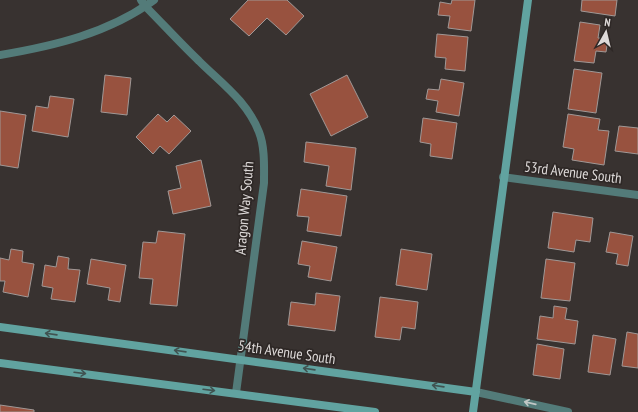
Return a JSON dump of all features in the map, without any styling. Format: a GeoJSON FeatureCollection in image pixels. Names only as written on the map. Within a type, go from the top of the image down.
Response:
{"type":"FeatureCollection","features":[{"type":"Feature","properties":{"kind":"main road"},"geometry":{"type":"LineString","coordinates":[[473,412],[503,177],[528,0]]}},
{"type":"Feature","properties":{"kind":"main road","name":"54th Avenue South"},"geometry":{"type":"LineString","coordinates":[[0,326],[476,392]]}},
{"type":"Feature","properties":{"kind":"main road"},"geometry":{"type":"LineString","coordinates":[[0,362],[375,412]]}},
{"type":"Feature","properties":{"kind":"street"},"geometry":{"type":"LineString","coordinates":[[0,55],[39,49],[97,31],[143,3],[154,0]]}},
{"type":"Feature","properties":{"kind":"street","name":"Aragon Way South"},"geometry":{"type":"LineString","coordinates":[[143,3],[247,108],[260,133],[264,159],[264,183],[236,393]]}},
{"type":"Feature","properties":{"kind":"street","name":"53rd Avenue South"},"geometry":{"type":"LineString","coordinates":[[503,177],[638,195]]}},
{"type":"Feature","properties":{"kind":"street","name":"54th Avenue South"},"geometry":{"type":"LineString","coordinates":[[476,392],[568,412]]}},
{"type":"Feature","properties":{"kind":"building"},"geometry":{"type":"Polygon","coordinates":[[[248,0],[287,0],[304,16],[286,35],[267,18],[249,36],[230,19],[248,0]]]}},
{"type":"Feature","properties":{"kind":"building"},"geometry":{"type":"Polygon","coordinates":[[[452,0],[475,0],[471,31],[448,28],[450,16],[438,15],[440,2],[451,4],[452,0]]]}},
{"type":"Feature","properties":{"kind":"building"},"geometry":{"type":"Polygon","coordinates":[[[582,0],[617,0],[615,16],[581,11],[582,0]]]}},
{"type":"Feature","properties":{"kind":"building"},"geometry":{"type":"Polygon","coordinates":[[[580,22],[600,25],[598,38],[608,39],[606,52],[596,51],[594,63],[574,61],[580,22]]]}},
{"type":"Feature","properties":{"kind":"building"},"geometry":{"type":"Polygon","coordinates":[[[437,34],[468,37],[465,71],[445,69],[446,58],[435,57],[437,34]]]}},
{"type":"Feature","properties":{"kind":"building"},"geometry":{"type":"Polygon","coordinates":[[[574,69],[602,73],[596,113],[568,109],[574,69]]]}},
{"type":"Feature","properties":{"kind":"building"},"geometry":{"type":"Polygon","coordinates":[[[105,75],[131,78],[127,115],[101,112],[105,75]]]}},
{"type":"Feature","properties":{"kind":"building"},"geometry":{"type":"Polygon","coordinates":[[[347,75],[368,117],[331,136],[310,94],[347,75]]]}},
{"type":"Feature","properties":{"kind":"building"},"geometry":{"type":"Polygon","coordinates":[[[441,79],[464,83],[459,116],[436,112],[438,101],[426,99],[428,89],[439,90],[441,79]]]}},
{"type":"Feature","properties":{"kind":"building"},"geometry":{"type":"Polygon","coordinates":[[[50,96],[74,99],[68,137],[32,131],[36,106],[48,108],[50,96]]]}},
{"type":"Feature","properties":{"kind":"building"},"geometry":{"type":"Polygon","coordinates":[[[0,111],[26,115],[18,168],[0,165],[0,111]]]}},
{"type":"Feature","properties":{"kind":"building"},"geometry":{"type":"Polygon","coordinates":[[[158,114],[167,122],[174,115],[191,131],[169,154],[160,146],[153,154],[136,137],[158,114]]]}},
{"type":"Feature","properties":{"kind":"building"},"geometry":{"type":"Polygon","coordinates":[[[568,114],[600,119],[598,130],[609,131],[604,165],[572,160],[574,149],[563,147],[568,114]]]}},
{"type":"Feature","properties":{"kind":"building"},"geometry":{"type":"Polygon","coordinates":[[[423,118],[457,123],[452,159],[430,156],[431,144],[420,142],[423,118]]]}},
{"type":"Feature","properties":{"kind":"building"},"geometry":{"type":"Polygon","coordinates":[[[619,126],[638,128],[638,154],[615,151],[619,126]]]}},
{"type":"Feature","properties":{"kind":"building"},"geometry":{"type":"Polygon","coordinates":[[[306,142],[356,148],[351,190],[326,186],[329,166],[304,162],[306,142]]]}},
{"type":"Feature","properties":{"kind":"building"},"geometry":{"type":"Polygon","coordinates":[[[201,160],[211,206],[173,214],[168,191],[181,188],[176,166],[201,160]]]}},
{"type":"Feature","properties":{"kind":"building"},"geometry":{"type":"Polygon","coordinates":[[[301,189],[347,196],[341,236],[307,231],[309,217],[297,216],[301,189]]]}},
{"type":"Feature","properties":{"kind":"building"},"geometry":{"type":"Polygon","coordinates":[[[553,212],[593,218],[590,242],[576,240],[574,252],[548,248],[553,212]]]}},
{"type":"Feature","properties":{"kind":"building"},"geometry":{"type":"Polygon","coordinates":[[[158,231],[185,234],[177,306],[150,304],[153,279],[139,278],[143,242],[156,243],[158,231]]]}},
{"type":"Feature","properties":{"kind":"building"},"geometry":{"type":"Polygon","coordinates":[[[610,232],[633,236],[628,266],[616,264],[618,254],[606,252],[610,232]]]}},
{"type":"Feature","properties":{"kind":"building"},"geometry":{"type":"Polygon","coordinates":[[[302,241],[337,247],[331,281],[308,277],[310,266],[298,264],[302,241]]]}},
{"type":"Feature","properties":{"kind":"building"},"geometry":{"type":"Polygon","coordinates":[[[11,249],[23,251],[22,262],[34,264],[28,297],[3,292],[5,281],[0,281],[0,258],[9,260],[11,249]]]}},
{"type":"Feature","properties":{"kind":"building"},"geometry":{"type":"Polygon","coordinates":[[[401,249],[432,254],[427,290],[396,285],[401,249]]]}},
{"type":"Feature","properties":{"kind":"building"},"geometry":{"type":"Polygon","coordinates":[[[58,256],[69,258],[68,269],[80,270],[75,302],[51,299],[53,288],[42,286],[45,265],[56,267],[58,256]]]}},
{"type":"Feature","properties":{"kind":"building"},"geometry":{"type":"Polygon","coordinates":[[[91,259],[126,265],[120,302],[108,300],[110,288],[87,284],[91,259]]]}},
{"type":"Feature","properties":{"kind":"building"},"geometry":{"type":"Polygon","coordinates":[[[546,259],[575,263],[570,301],[541,298],[546,259]]]}},
{"type":"Feature","properties":{"kind":"building"},"geometry":{"type":"Polygon","coordinates":[[[316,293],[340,296],[335,331],[288,325],[291,302],[315,305],[316,293]]]}},
{"type":"Feature","properties":{"kind":"building"},"geometry":{"type":"Polygon","coordinates":[[[380,297],[418,302],[415,329],[402,327],[400,340],[375,337],[380,297]]]}},
{"type":"Feature","properties":{"kind":"building"},"geometry":{"type":"Polygon","coordinates":[[[554,306],[567,308],[565,319],[578,321],[575,344],[537,339],[540,316],[553,318],[554,306]]]}},
{"type":"Feature","properties":{"kind":"building"},"geometry":{"type":"Polygon","coordinates":[[[627,332],[638,334],[638,368],[622,366],[627,332]]]}},
{"type":"Feature","properties":{"kind":"building"},"geometry":{"type":"Polygon","coordinates":[[[593,335],[616,339],[610,375],[588,372],[593,335]]]}},
{"type":"Feature","properties":{"kind":"building"},"geometry":{"type":"Polygon","coordinates":[[[537,344],[564,349],[560,379],[533,375],[537,344]]]}},
{"type":"Feature","properties":{"kind":"building"},"geometry":{"type":"Polygon","coordinates":[[[0,405],[34,410],[34,412],[0,412],[0,405]]]}}]}
